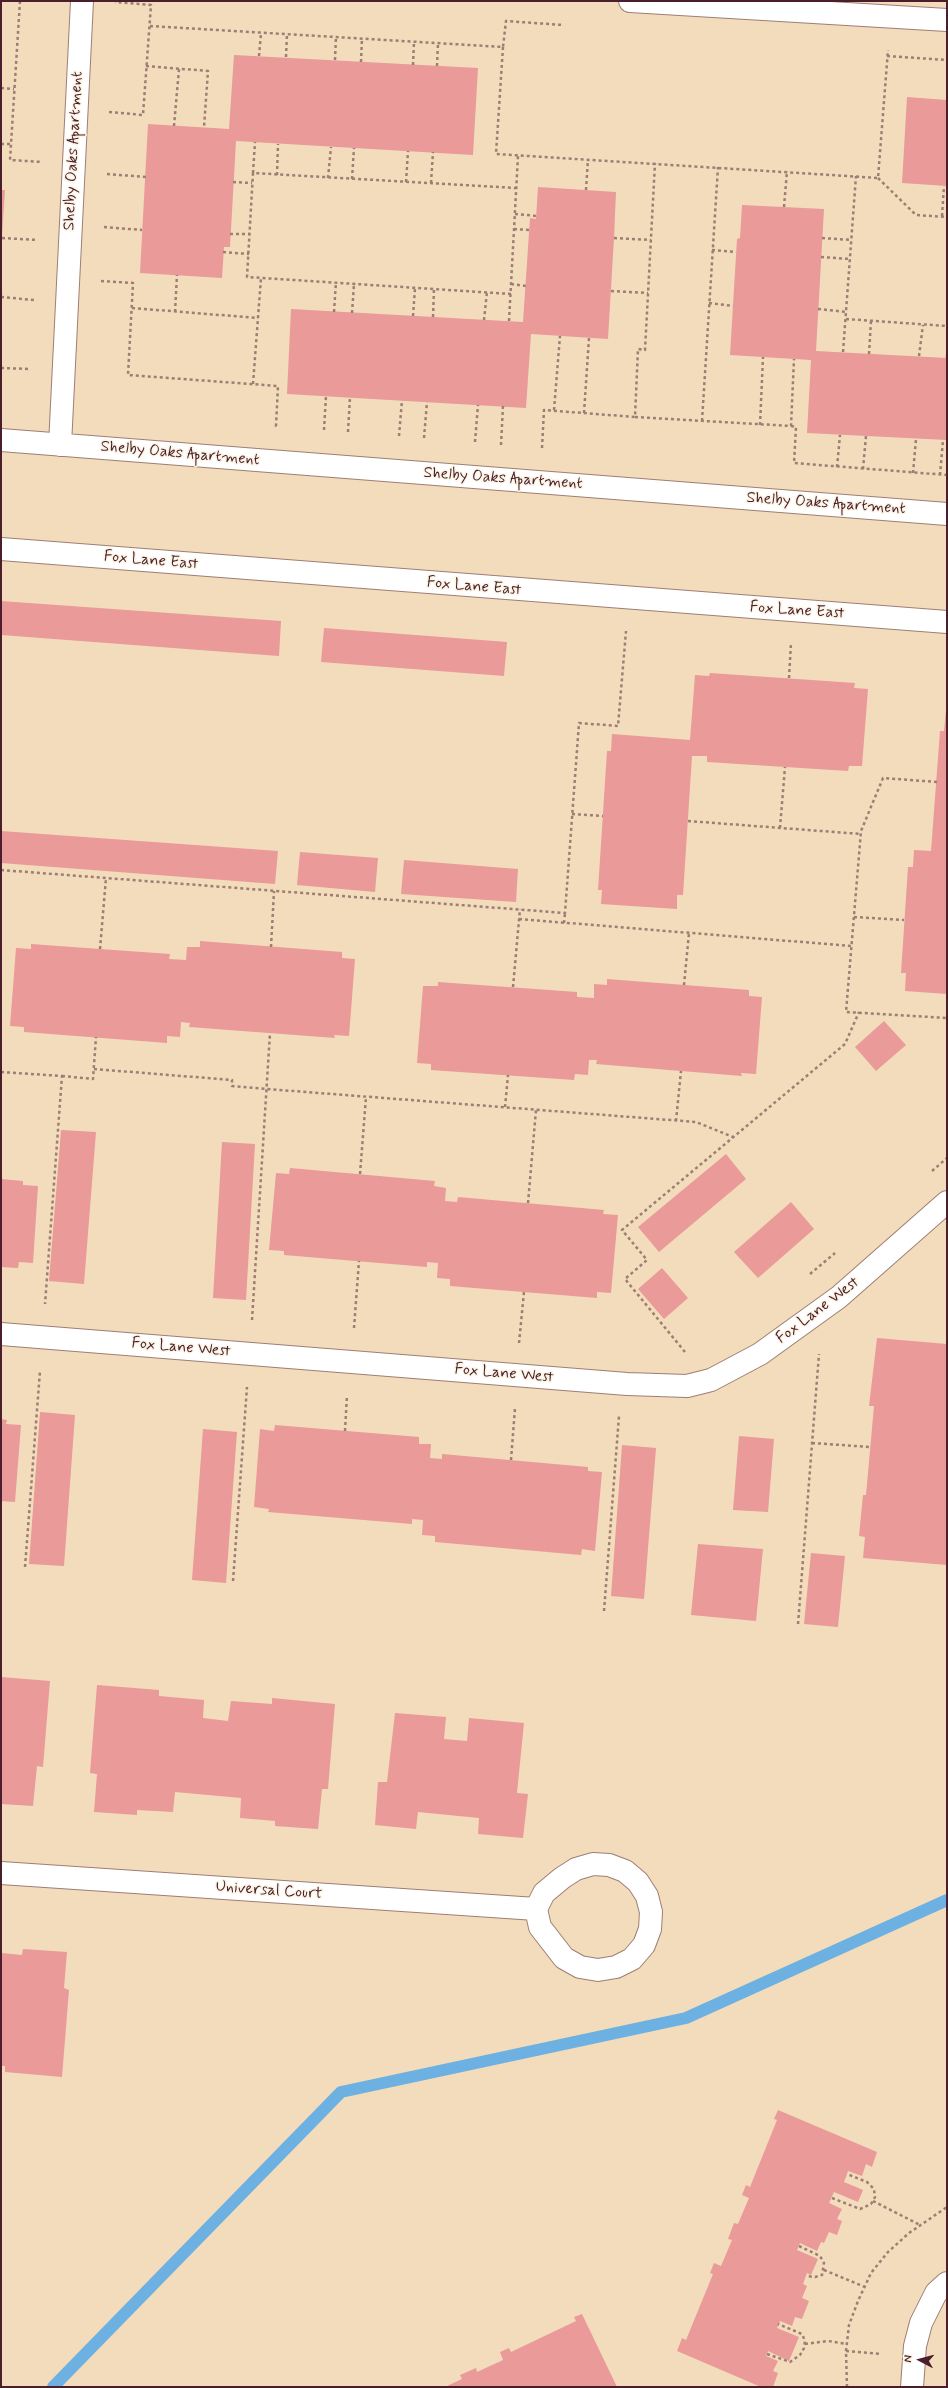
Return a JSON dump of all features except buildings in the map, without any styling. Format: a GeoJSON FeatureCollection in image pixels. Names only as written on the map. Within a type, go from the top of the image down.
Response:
{"type":"FeatureCollection","features":[{"type":"Feature","properties":{"kind":"street","name":"Shelby Oaks Apartment"},"geometry":{"type":"LineString","coordinates":[[60,444],[82,1]]}},
{"type":"Feature","properties":{"kind":"street"},"geometry":{"type":"LineString","coordinates":[[630,1],[947,20]]}},
{"type":"Feature","properties":{"kind":"street","name":"Shelby Oaks Apartment"},"geometry":{"type":"LineString","coordinates":[[1,440],[947,514]]}},
{"type":"Feature","properties":{"kind":"street","name":"Fox Lane East"},"geometry":{"type":"LineString","coordinates":[[1,549],[947,622]]}},
{"type":"Feature","properties":{"kind":"street","name":"Fox Lane West"},"geometry":{"type":"LineString","coordinates":[[1,1334],[627,1384],[687,1386],[710,1380],[724,1374],[760,1354],[839,1298],[947,1202]]}},
{"type":"Feature","properties":{"kind":"street"},"geometry":{"type":"LineString","coordinates":[[593,1864],[609,1865],[625,1871],[638,1882],[647,1896],[651,1912],[650,1929],[644,1945],[632,1959],[616,1967],[598,1970],[580,1967],[564,1958],[540,1927],[536,1909],[544,1893],[576,1869],[593,1864]]}},
{"type":"Feature","properties":{"kind":"street","name":"Universal Court"},"geometry":{"type":"LineString","coordinates":[[1,1873],[536,1909]]}},
{"type":"Feature","properties":{"kind":"street"},"geometry":{"type":"LineString","coordinates":[[912,2387],[914,2354],[921,2323],[936,2293],[947,2283]]}},
{"type":"Feature","properties":{"kind":"path"},"geometry":{"type":"LineString","coordinates":[[20,1],[10,160],[44,162]]}},
{"type":"Feature","properties":{"kind":"path"},"geometry":{"type":"LineString","coordinates":[[104,112],[143,115],[151,5],[114,2]]}},
{"type":"Feature","properties":{"kind":"path"},"geometry":{"type":"LineString","coordinates":[[563,25],[506,22],[496,154],[787,171],[878,178],[916,215],[947,217]]}},
{"type":"Feature","properties":{"kind":"path"},"geometry":{"type":"LineString","coordinates":[[150,26],[504,47]]}},
{"type":"Feature","properties":{"kind":"path"},"geometry":{"type":"LineString","coordinates":[[260,33],[260,56]]}},
{"type":"Feature","properties":{"kind":"path"},"geometry":{"type":"LineString","coordinates":[[286,57],[287,34]]}},
{"type":"Feature","properties":{"kind":"path"},"geometry":{"type":"LineString","coordinates":[[336,37],[336,60]]}},
{"type":"Feature","properties":{"kind":"path"},"geometry":{"type":"LineString","coordinates":[[362,38],[362,62]]}},
{"type":"Feature","properties":{"kind":"path"},"geometry":{"type":"LineString","coordinates":[[413,65],[414,42]]}},
{"type":"Feature","properties":{"kind":"path"},"geometry":{"type":"LineString","coordinates":[[438,43],[438,66]]}},
{"type":"Feature","properties":{"kind":"path"},"geometry":{"type":"LineString","coordinates":[[878,178],[888,49],[880,48]]}},
{"type":"Feature","properties":{"kind":"path"},"geometry":{"type":"LineString","coordinates":[[887,56],[947,60]]}},
{"type":"Feature","properties":{"kind":"path"},"geometry":{"type":"LineString","coordinates":[[146,66],[208,70],[204,127]]}},
{"type":"Feature","properties":{"kind":"path"},"geometry":{"type":"LineString","coordinates":[[174,126],[179,68]]}},
{"type":"Feature","properties":{"kind":"path"},"geometry":{"type":"LineString","coordinates":[[1,88],[14,89]]}},
{"type":"Feature","properties":{"kind":"path"},"geometry":{"type":"LineString","coordinates":[[254,142],[247,277],[511,294]]}},
{"type":"Feature","properties":{"kind":"path"},"geometry":{"type":"LineString","coordinates":[[1,144],[10,144]]}},
{"type":"Feature","properties":{"kind":"path"},"geometry":{"type":"LineString","coordinates":[[277,175],[278,144]]}},
{"type":"Feature","properties":{"kind":"path"},"geometry":{"type":"LineString","coordinates":[[328,178],[330,146]]}},
{"type":"Feature","properties":{"kind":"path"},"geometry":{"type":"LineString","coordinates":[[352,179],[354,148]]}},
{"type":"Feature","properties":{"kind":"path"},"geometry":{"type":"LineString","coordinates":[[406,182],[408,151]]}},
{"type":"Feature","properties":{"kind":"path"},"geometry":{"type":"LineString","coordinates":[[431,184],[433,152]]}},
{"type":"Feature","properties":{"kind":"path"},"geometry":{"type":"LineString","coordinates":[[509,321],[518,156]]}},
{"type":"Feature","properties":{"kind":"path"},"geometry":{"type":"LineString","coordinates":[[586,190],[588,159]]}},
{"type":"Feature","properties":{"kind":"path"},"geometry":{"type":"LineString","coordinates":[[635,417],[638,349],[645,350],[655,163]]}},
{"type":"Feature","properties":{"kind":"path"},"geometry":{"type":"LineString","coordinates":[[702,421],[718,167]]}},
{"type":"Feature","properties":{"kind":"path"},"geometry":{"type":"LineString","coordinates":[[784,207],[787,171]]}},
{"type":"Feature","properties":{"kind":"path"},"geometry":{"type":"LineString","coordinates":[[100,173],[146,177]]}},
{"type":"Feature","properties":{"kind":"path"},"geometry":{"type":"LineString","coordinates":[[253,174],[516,188]]}},
{"type":"Feature","properties":{"kind":"path"},"geometry":{"type":"LineString","coordinates":[[843,352],[856,176]]}},
{"type":"Feature","properties":{"kind":"path"},"geometry":{"type":"LineString","coordinates":[[233,182],[252,182]]}},
{"type":"Feature","properties":{"kind":"path"},"geometry":{"type":"LineString","coordinates":[[942,216],[944,186]]}},
{"type":"Feature","properties":{"kind":"path"},"geometry":{"type":"LineString","coordinates":[[515,214],[537,216]]}},
{"type":"Feature","properties":{"kind":"path"},"geometry":{"type":"LineString","coordinates":[[98,227],[142,230]]}},
{"type":"Feature","properties":{"kind":"path"},"geometry":{"type":"LineString","coordinates":[[514,229],[529,230]]}},
{"type":"Feature","properties":{"kind":"path"},"geometry":{"type":"LineString","coordinates":[[230,234],[250,234]]}},
{"type":"Feature","properties":{"kind":"path"},"geometry":{"type":"LineString","coordinates":[[2,238],[45,240]]}},
{"type":"Feature","properties":{"kind":"path"},"geometry":{"type":"LineString","coordinates":[[614,238],[651,240]]}},
{"type":"Feature","properties":{"kind":"path"},"geometry":{"type":"LineString","coordinates":[[822,238],[852,240]]}},
{"type":"Feature","properties":{"kind":"path"},"geometry":{"type":"LineString","coordinates":[[712,250],[736,252]]}},
{"type":"Feature","properties":{"kind":"path"},"geometry":{"type":"LineString","coordinates":[[223,252],[249,254]]}},
{"type":"Feature","properties":{"kind":"path"},"geometry":{"type":"LineString","coordinates":[[821,257],[850,259]]}},
{"type":"Feature","properties":{"kind":"path"},"geometry":{"type":"LineString","coordinates":[[175,312],[177,275]]}},
{"type":"Feature","properties":{"kind":"path"},"geometry":{"type":"LineString","coordinates":[[253,384],[261,278]]}},
{"type":"Feature","properties":{"kind":"path"},"geometry":{"type":"LineString","coordinates":[[94,280],[133,283],[128,376],[278,386],[276,426],[283,427]]}},
{"type":"Feature","properties":{"kind":"path"},"geometry":{"type":"LineString","coordinates":[[334,312],[336,282]]}},
{"type":"Feature","properties":{"kind":"path"},"geometry":{"type":"LineString","coordinates":[[352,313],[354,284]]}},
{"type":"Feature","properties":{"kind":"path"},"geometry":{"type":"LineString","coordinates":[[511,284],[526,286]]}},
{"type":"Feature","properties":{"kind":"path"},"geometry":{"type":"LineString","coordinates":[[413,316],[415,288]]}},
{"type":"Feature","properties":{"kind":"path"},"geometry":{"type":"LineString","coordinates":[[433,318],[434,289]]}},
{"type":"Feature","properties":{"kind":"path"},"geometry":{"type":"LineString","coordinates":[[611,291],[648,293]]}},
{"type":"Feature","properties":{"kind":"path"},"geometry":{"type":"LineString","coordinates":[[484,320],[487,292]]}},
{"type":"Feature","properties":{"kind":"path"},"geometry":{"type":"LineString","coordinates":[[1,297],[42,300]]}},
{"type":"Feature","properties":{"kind":"path"},"geometry":{"type":"LineString","coordinates":[[709,303],[733,306]]}},
{"type":"Feature","properties":{"kind":"path"},"geometry":{"type":"LineString","coordinates":[[132,308],[258,318]]}},
{"type":"Feature","properties":{"kind":"path"},"geometry":{"type":"LineString","coordinates":[[818,309],[847,312]]}},
{"type":"Feature","properties":{"kind":"path"},"geometry":{"type":"LineString","coordinates":[[846,319],[947,326]]}},
{"type":"Feature","properties":{"kind":"path"},"geometry":{"type":"LineString","coordinates":[[869,354],[871,321]]}},
{"type":"Feature","properties":{"kind":"path"},"geometry":{"type":"LineString","coordinates":[[919,356],[923,325]]}},
{"type":"Feature","properties":{"kind":"path"},"geometry":{"type":"LineString","coordinates":[[554,410],[560,336]]}},
{"type":"Feature","properties":{"kind":"path"},"geometry":{"type":"LineString","coordinates":[[584,413],[589,338]]}},
{"type":"Feature","properties":{"kind":"path"},"geometry":{"type":"LineString","coordinates":[[760,425],[763,357]]}},
{"type":"Feature","properties":{"kind":"path"},"geometry":{"type":"LineString","coordinates":[[791,426],[794,358]]}},
{"type":"Feature","properties":{"kind":"path"},"geometry":{"type":"LineString","coordinates":[[1,368],[36,370]]}},
{"type":"Feature","properties":{"kind":"path"},"geometry":{"type":"LineString","coordinates":[[324,430],[326,396]]}},
{"type":"Feature","properties":{"kind":"path"},"geometry":{"type":"LineString","coordinates":[[348,432],[350,397]]}},
{"type":"Feature","properties":{"kind":"path"},"geometry":{"type":"LineString","coordinates":[[399,436],[402,400]]}},
{"type":"Feature","properties":{"kind":"path"},"geometry":{"type":"LineString","coordinates":[[424,438],[427,402]]}},
{"type":"Feature","properties":{"kind":"path"},"geometry":{"type":"LineString","coordinates":[[475,442],[478,405]]}},
{"type":"Feature","properties":{"kind":"path"},"geometry":{"type":"LineString","coordinates":[[501,445],[503,406]]}},
{"type":"Feature","properties":{"kind":"path"},"geometry":{"type":"LineString","coordinates":[[535,447],[542,448],[544,410],[791,426],[796,427],[794,463],[863,470],[947,475]]}},
{"type":"Feature","properties":{"kind":"path"},"geometry":{"type":"LineString","coordinates":[[317,430],[332,431]]}},
{"type":"Feature","properties":{"kind":"path"},"geometry":{"type":"LineString","coordinates":[[340,432],[355,433]]}},
{"type":"Feature","properties":{"kind":"path"},"geometry":{"type":"LineString","coordinates":[[391,435],[405,436]]}},
{"type":"Feature","properties":{"kind":"path"},"geometry":{"type":"LineString","coordinates":[[837,467],[840,435]]}},
{"type":"Feature","properties":{"kind":"path"},"geometry":{"type":"LineString","coordinates":[[863,470],[866,436]]}},
{"type":"Feature","properties":{"kind":"path"},"geometry":{"type":"LineString","coordinates":[[418,438],[431,439]]}},
{"type":"Feature","properties":{"kind":"path"},"geometry":{"type":"LineString","coordinates":[[913,473],[916,439]]}},
{"type":"Feature","properties":{"kind":"path"},"geometry":{"type":"LineString","coordinates":[[940,474],[943,440]]}},
{"type":"Feature","properties":{"kind":"path"},"geometry":{"type":"LineString","coordinates":[[468,442],[482,443]]}},
{"type":"Feature","properties":{"kind":"path"},"geometry":{"type":"LineString","coordinates":[[494,444],[508,445]]}},
{"type":"Feature","properties":{"kind":"path"},"geometry":{"type":"LineString","coordinates":[[564,923],[579,723],[618,726],[626,625]]}},
{"type":"Feature","properties":{"kind":"path"},"geometry":{"type":"LineString","coordinates":[[789,678],[791,636]]}},
{"type":"Feature","properties":{"kind":"path"},"geometry":{"type":"LineString","coordinates":[[780,828],[785,767]]}},
{"type":"Feature","properties":{"kind":"path"},"geometry":{"type":"LineString","coordinates":[[937,782],[883,778],[861,834],[846,1012],[947,1018]]}},
{"type":"Feature","properties":{"kind":"path"},"geometry":{"type":"LineString","coordinates":[[572,814],[603,816]]}},
{"type":"Feature","properties":{"kind":"path"},"geometry":{"type":"LineString","coordinates":[[688,821],[861,834]]}},
{"type":"Feature","properties":{"kind":"path"},"geometry":{"type":"LineString","coordinates":[[1,870],[565,913]]}},
{"type":"Feature","properties":{"kind":"path"},"geometry":{"type":"LineString","coordinates":[[100,949],[106,878]]}},
{"type":"Feature","properties":{"kind":"path"},"geometry":{"type":"LineString","coordinates":[[270,947],[274,891]]}},
{"type":"Feature","properties":{"kind":"path"},"geometry":{"type":"LineString","coordinates":[[513,987],[520,909]]}},
{"type":"Feature","properties":{"kind":"path"},"geometry":{"type":"LineString","coordinates":[[854,917],[904,920]]}},
{"type":"Feature","properties":{"kind":"path"},"geometry":{"type":"LineString","coordinates":[[519,919],[851,946]]}},
{"type":"Feature","properties":{"kind":"path"},"geometry":{"type":"LineString","coordinates":[[684,985],[689,933]]}},
{"type":"Feature","properties":{"kind":"path"},"geometry":{"type":"LineString","coordinates":[[688,1355],[625,1279],[647,1260],[622,1230],[845,1044],[859,1012]]}},
{"type":"Feature","properties":{"kind":"path"},"geometry":{"type":"LineString","coordinates":[[252,1321],[270,1033]]}},
{"type":"Feature","properties":{"kind":"path"},"geometry":{"type":"LineString","coordinates":[[1,1072],[93,1079],[96,1037]]}},
{"type":"Feature","properties":{"kind":"path"},"geometry":{"type":"LineString","coordinates":[[94,1069],[232,1080],[232,1086],[696,1122],[733,1137]]}},
{"type":"Feature","properties":{"kind":"path"},"geometry":{"type":"LineString","coordinates":[[676,1121],[681,1071]]}},
{"type":"Feature","properties":{"kind":"path"},"geometry":{"type":"LineString","coordinates":[[44,1307],[62,1076]]}},
{"type":"Feature","properties":{"kind":"path"},"geometry":{"type":"LineString","coordinates":[[505,1107],[508,1076]]}},
{"type":"Feature","properties":{"kind":"path"},"geometry":{"type":"LineString","coordinates":[[360,1174],[366,1097]]}},
{"type":"Feature","properties":{"kind":"path"},"geometry":{"type":"LineString","coordinates":[[528,1203],[536,1110]]}},
{"type":"Feature","properties":{"kind":"path"},"geometry":{"type":"LineString","coordinates":[[353,1329],[359,1261]]}},
{"type":"Feature","properties":{"kind":"path"},"geometry":{"type":"LineString","coordinates":[[519,1349],[524,1292]]}},
{"type":"Feature","properties":{"kind":"path"},"geometry":{"type":"LineString","coordinates":[[798,1624],[820,1348]]}},
{"type":"Feature","properties":{"kind":"path"},"geometry":{"type":"LineString","coordinates":[[25,1567],[40,1367]]}},
{"type":"Feature","properties":{"kind":"path"},"geometry":{"type":"LineString","coordinates":[[233,1581],[248,1382]]}},
{"type":"Feature","properties":{"kind":"path"},"geometry":{"type":"LineString","coordinates":[[345,1431],[347,1390]]}},
{"type":"Feature","properties":{"kind":"path"},"geometry":{"type":"LineString","coordinates":[[511,1460],[515,1403]]}},
{"type":"Feature","properties":{"kind":"path"},"geometry":{"type":"LineString","coordinates":[[604,1611],[620,1412]]}},
{"type":"Feature","properties":{"kind":"path"},"geometry":{"type":"LineString","coordinates":[[812,1443],[870,1447]]}},
{"type":"Feature","properties":{"kind":"path"},"geometry":{"type":"LineString","coordinates":[[832,2198],[860,2209],[873,2201],[875,2197],[874,2189],[867,2182],[847,2174]]}},
{"type":"Feature","properties":{"kind":"path"},"geometry":{"type":"LineString","coordinates":[[873,2201],[920,2226]]}},
{"type":"Feature","properties":{"kind":"path"},"geometry":{"type":"LineString","coordinates":[[847,2387],[846,2351],[850,2325],[864,2287],[871,2273],[888,2252],[920,2226],[947,2207]]}},
{"type":"Feature","properties":{"kind":"path"},"geometry":{"type":"LineString","coordinates":[[799,2246],[820,2256],[824,2263],[822,2275],[815,2277],[806,2276]]}},
{"type":"Feature","properties":{"kind":"path"},"geometry":{"type":"LineString","coordinates":[[824,2270],[864,2287]]}},
{"type":"Feature","properties":{"kind":"path"},"geometry":{"type":"LineString","coordinates":[[767,2354],[790,2362],[800,2355],[805,2344],[802,2334],[778,2324]]}},
{"type":"Feature","properties":{"kind":"path"},"geometry":{"type":"LineString","coordinates":[[805,2344],[828,2341],[848,2344]]}},
{"type":"Feature","properties":{"kind":"path"},"geometry":{"type":"LineString","coordinates":[[846,2351],[882,2354]]}},
{"type":"Feature","properties":{"kind":"waterway"},"geometry":{"type":"LineString","coordinates":[[53,2387],[341,2092],[686,2018],[947,1900]]}}]}
